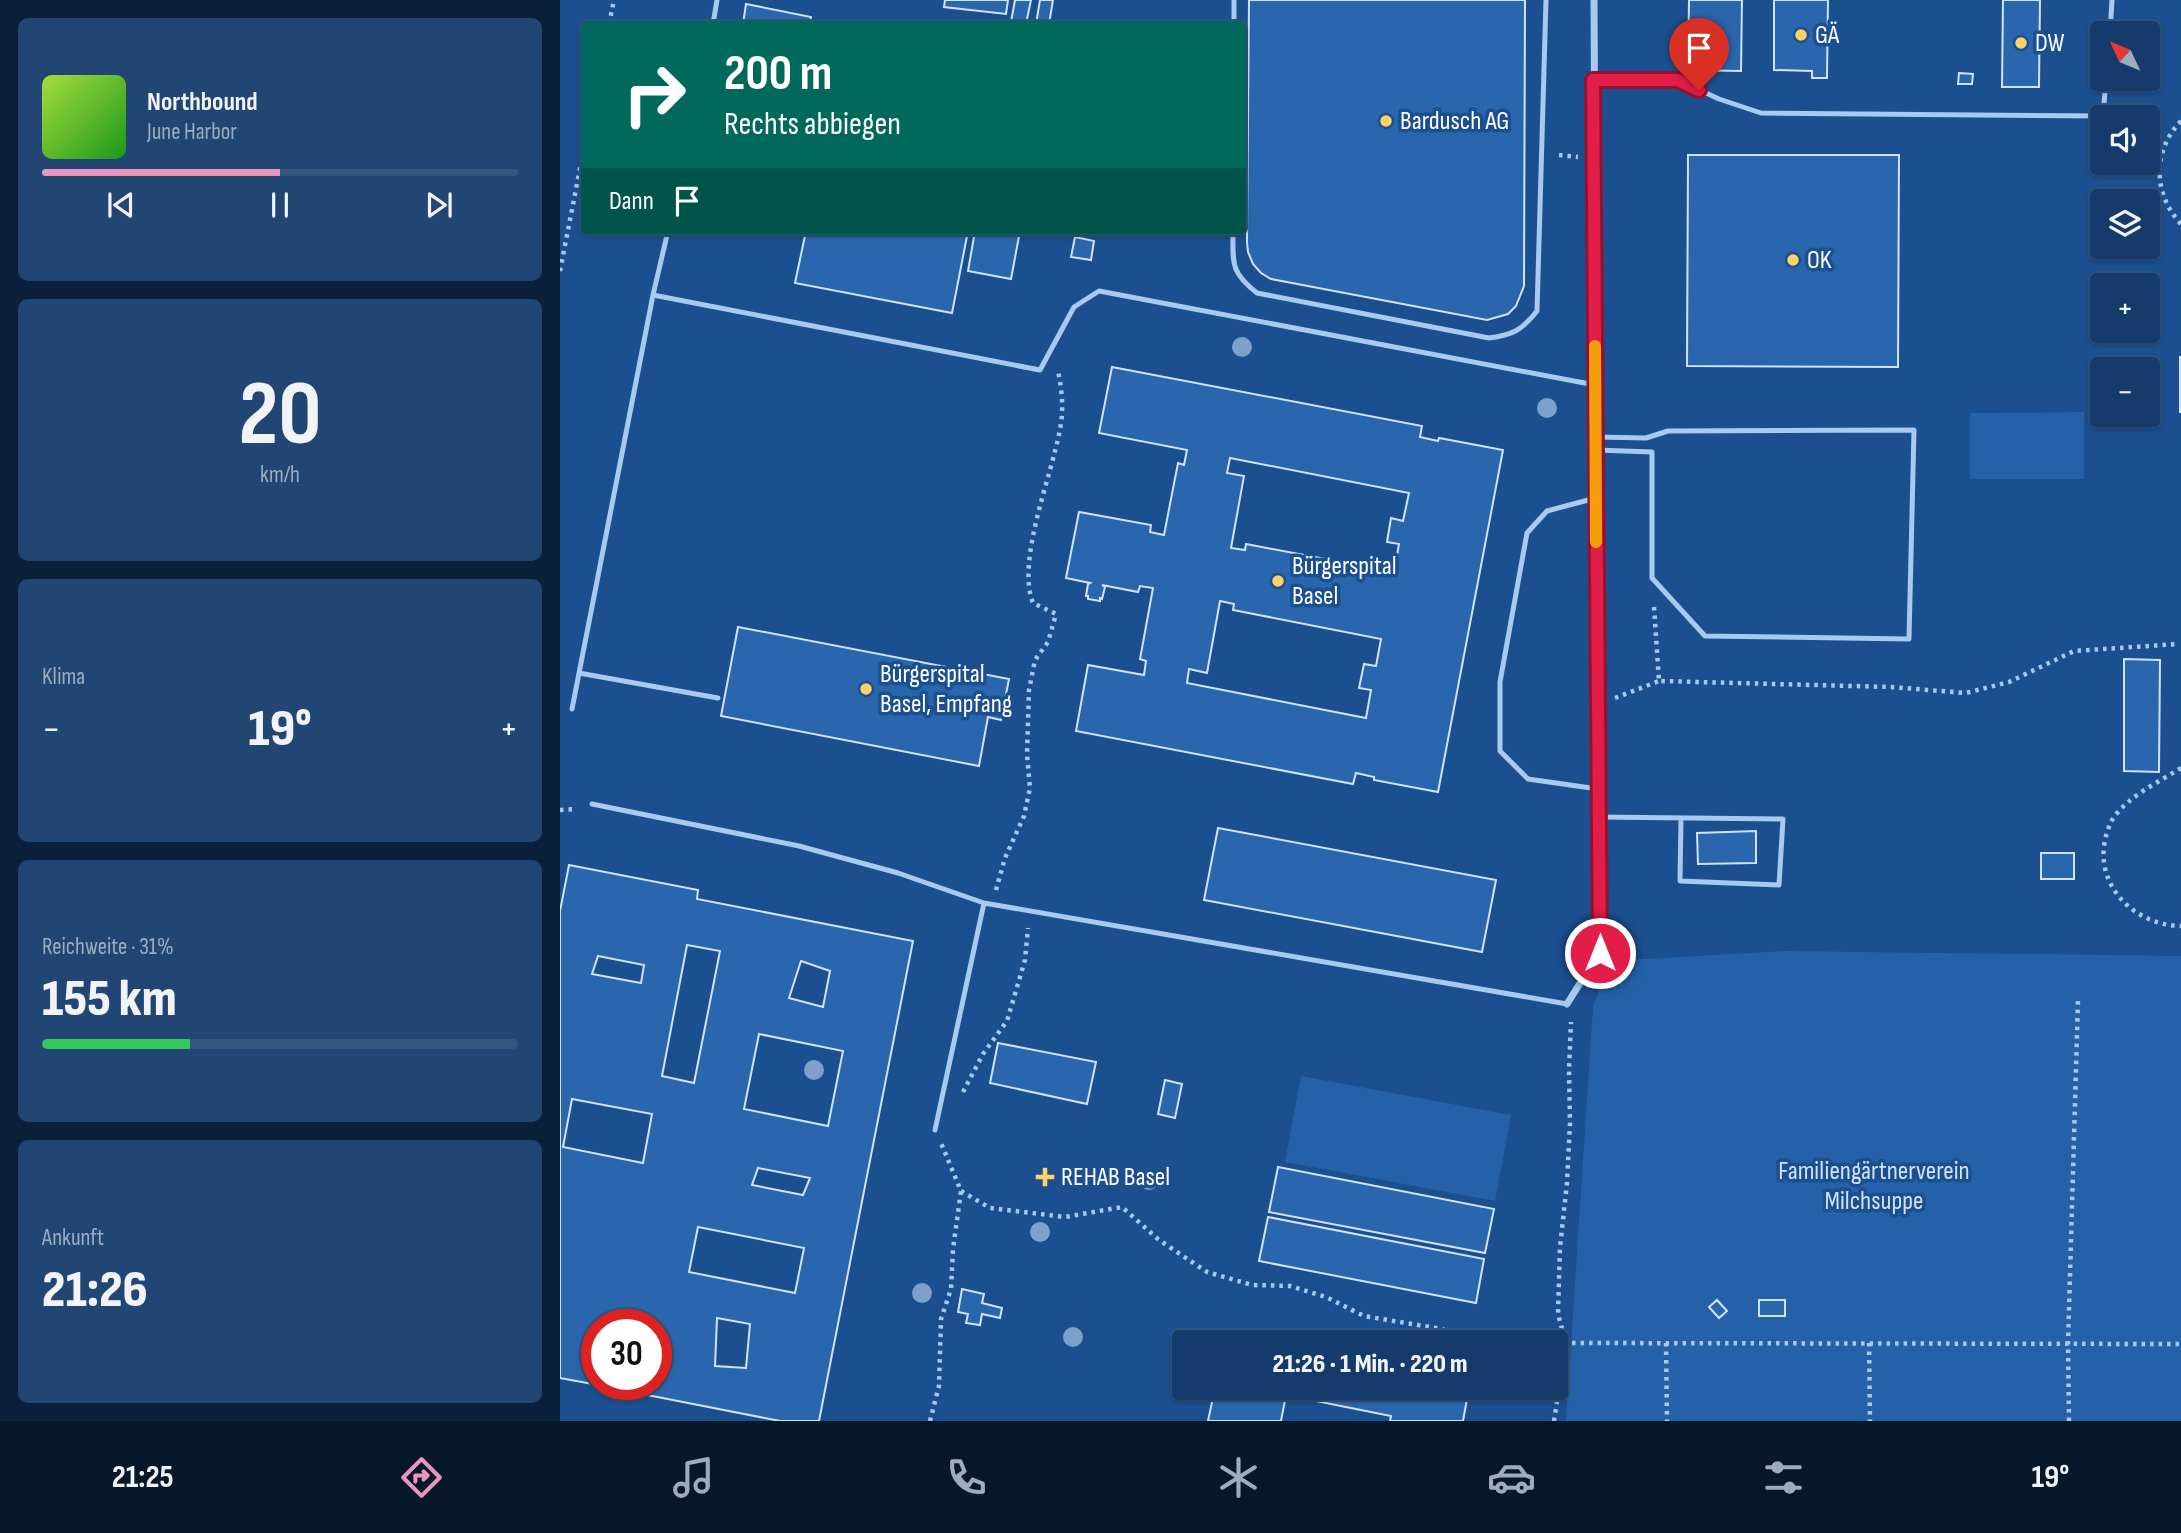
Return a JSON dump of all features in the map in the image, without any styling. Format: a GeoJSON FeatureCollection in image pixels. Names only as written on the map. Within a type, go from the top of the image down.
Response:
{"type":"FeatureCollection","features":[{"type":"Feature","properties":{"kind":"street"},"geometry":{"type":"LineString","coordinates":[[1567,1004],[1600,953],[1594,0]]}},
{"type":"Feature","properties":{"kind":"lane"},"geometry":{"type":"LineString","coordinates":[[714,21],[718,0]]}},
{"type":"Feature","properties":{"kind":"lane"},"geometry":{"type":"LineString","coordinates":[[1234,0],[1234,21]]}},
{"type":"Feature","properties":{"kind":"lane"},"geometry":{"type":"LineString","coordinates":[[1233,235],[1233,261],[1240,279],[1257,293],[1489,338],[1506,336],[1524,327],[1537,312],[1546,0]]}},
{"type":"Feature","properties":{"kind":"lane"},"geometry":{"type":"LineString","coordinates":[[2111,21],[2112,0]]}},
{"type":"Feature","properties":{"kind":"lane"},"geometry":{"type":"LineString","coordinates":[[1593,80],[1678,80],[1719,99],[1761,113],[2103,116],[2105,91]]}},
{"type":"Feature","properties":{"kind":"lane"},"geometry":{"type":"LineString","coordinates":[[572,709],[667,235]]}},
{"type":"Feature","properties":{"kind":"lane"},"geometry":{"type":"LineString","coordinates":[[653,295],[1040,370],[1074,307],[1099,291],[1595,385]]}},
{"type":"Feature","properties":{"kind":"lane"},"geometry":{"type":"LineString","coordinates":[[1596,437],[1646,438],[1668,431],[1914,430],[1909,639],[1705,636],[1652,579],[1652,452],[1596,450]]}},
{"type":"Feature","properties":{"kind":"lane"},"geometry":{"type":"LineString","coordinates":[[1596,498],[1547,510],[1527,533],[1500,682],[1500,751],[1528,779],[1598,789]]}},
{"type":"Feature","properties":{"kind":"lane"},"geometry":{"type":"LineString","coordinates":[[579,673],[718,698]]}},
{"type":"Feature","properties":{"kind":"lane"},"geometry":{"type":"LineString","coordinates":[[592,804],[799,846],[898,873],[988,904],[1567,1004]]}},
{"type":"Feature","properties":{"kind":"lane"},"geometry":{"type":"LineString","coordinates":[[1598,817],[1783,819],[1779,885],[1680,881],[1681,818]]}},
{"type":"Feature","properties":{"kind":"lane"},"geometry":{"type":"LineString","coordinates":[[935,1130],[988,904]]}},
{"type":"Feature","properties":{"kind":"path"},"geometry":{"type":"LineString","coordinates":[[610,21],[614,0]]}},
{"type":"Feature","properties":{"kind":"path"},"geometry":{"type":"LineString","coordinates":[[2181,121],[2170,133],[2161,153],[2158,176],[2174,216],[2181,224]]}},
{"type":"Feature","properties":{"kind":"path"},"geometry":{"type":"LineString","coordinates":[[1542,148],[1555,155],[1594,156]]}},
{"type":"Feature","properties":{"kind":"path"},"geometry":{"type":"LineString","coordinates":[[560,271],[581,163]]}},
{"type":"Feature","properties":{"kind":"path"},"geometry":{"type":"LineString","coordinates":[[988,904],[1024,816],[1030,788],[1027,754],[1029,690],[1035,660],[1048,642],[1056,614],[1033,603],[1027,590],[1032,544],[1060,429],[1063,399],[1054,345]]}},
{"type":"Feature","properties":{"kind":"path"},"geometry":{"type":"LineString","coordinates":[[1652,579],[1659,681]]}},
{"type":"Feature","properties":{"kind":"path"},"geometry":{"type":"LineString","coordinates":[[1597,704],[1659,681],[1891,687],[1966,692],[2009,682],[2074,651],[2178,645]]}},
{"type":"Feature","properties":{"kind":"path"},"geometry":{"type":"LineString","coordinates":[[2181,768],[2129,801],[2110,822],[2103,848],[2104,872],[2116,896],[2141,915],[2181,926]]}},
{"type":"Feature","properties":{"kind":"path"},"geometry":{"type":"LineString","coordinates":[[960,1098],[983,1054],[1007,1021],[1025,960],[1031,911]]}},
{"type":"Feature","properties":{"kind":"path"},"geometry":{"type":"LineString","coordinates":[[2069,1421],[2068,1344],[2078,1000]]}},
{"type":"Feature","properties":{"kind":"path"},"geometry":{"type":"LineString","coordinates":[[1562,1330],[1558,1314],[1560,1247],[1567,1182],[1569,1070],[1573,1027],[1567,1004]]}},
{"type":"Feature","properties":{"kind":"path"},"geometry":{"type":"LineString","coordinates":[[930,1421],[939,1386],[941,1319],[951,1289],[961,1191],[935,1130]]}},
{"type":"Feature","properties":{"kind":"path"},"geometry":{"type":"LineString","coordinates":[[961,1191],[990,1208],[1065,1217],[1122,1207],[1159,1240],[1207,1272],[1252,1285],[1290,1286],[1326,1297],[1364,1316],[1445,1330]]}},
{"type":"Feature","properties":{"kind":"path"},"geometry":{"type":"LineString","coordinates":[[1666,1343],[1667,1421]]}},
{"type":"Feature","properties":{"kind":"path"},"geometry":{"type":"LineString","coordinates":[[1869,1343],[1870,1421]]}},
{"type":"Feature","properties":{"kind":"path"},"geometry":{"type":"LineString","coordinates":[[1568,1344],[2181,1344]]}},
{"type":"Feature","properties":{"kind":"path"},"geometry":{"type":"LineString","coordinates":[[1554,1421],[1557,1400]]}},
{"type":"Feature","properties":{"kind":"green space"},"geometry":{"type":"Polygon","coordinates":[[[2084,412],[2084,479],[1970,479],[1970,413],[2084,412]]]}},
{"type":"Feature","properties":{"kind":"green space","name":"Familiengärtnerverein Milchsuppe"},"geometry":{"type":"Polygon","coordinates":[[[1786,951],[2181,956],[2181,1421],[1566,1421],[1593,1007],[1609,961],[1786,951]]]}},
{"type":"Feature","properties":{"kind":"green space"},"geometry":{"type":"Polygon","coordinates":[[[1301,1076],[1511,1115],[1495,1201],[1285,1162],[1301,1076]]]}},
{"type":"Feature","properties":{"kind":"building"},"geometry":{"type":"Polygon","coordinates":[[[945,0],[1008,0],[1006,14],[944,7],[945,0]]]}},
{"type":"Feature","properties":{"kind":"building"},"geometry":{"type":"Polygon","coordinates":[[[1015,0],[1031,0],[1027,21],[1011,21],[1015,0]]]}},
{"type":"Feature","properties":{"kind":"building"},"geometry":{"type":"Polygon","coordinates":[[[1040,0],[1053,0],[1050,21],[1036,21],[1040,0]]]}},
{"type":"Feature","properties":{"kind":"building","name":"Bardusch AG"},"geometry":{"type":"Polygon","coordinates":[[[1249,0],[1525,0],[1524,286],[1516,306],[1508,314],[1487,320],[1271,279],[1253,264],[1247,242],[1249,0]]]}},
{"type":"Feature","properties":{"kind":"building"},"geometry":{"type":"Polygon","coordinates":[[[1689,0],[1742,0],[1741,71],[1688,70],[1689,0]]]}},
{"type":"Feature","properties":{"kind":"building","name":"GÄ"},"geometry":{"type":"Polygon","coordinates":[[[1774,0],[1828,0],[1827,78],[1812,78],[1812,71],[1774,70],[1774,0]]]}},
{"type":"Feature","properties":{"kind":"building","name":"DW"},"geometry":{"type":"Polygon","coordinates":[[[2003,0],[2040,0],[2039,87],[2002,87],[2003,0]]]}},
{"type":"Feature","properties":{"kind":"building"},"geometry":{"type":"Polygon","coordinates":[[[746,4],[811,17],[810,21],[743,21],[746,4]]]}},
{"type":"Feature","properties":{"kind":"building"},"geometry":{"type":"Polygon","coordinates":[[[1959,73],[1973,74],[1972,84],[1958,84],[1959,73]]]}},
{"type":"Feature","properties":{"kind":"building","name":"OK"},"geometry":{"type":"Polygon","coordinates":[[[1688,155],[1899,155],[1898,367],[1687,366],[1688,155]]]}},
{"type":"Feature","properties":{"kind":"building"},"geometry":{"type":"Polygon","coordinates":[[[805,235],[967,235],[952,313],[795,283],[805,235]]]}},
{"type":"Feature","properties":{"kind":"building"},"geometry":{"type":"Polygon","coordinates":[[[974,235],[1019,235],[1011,279],[968,271],[974,235]]]}},
{"type":"Feature","properties":{"kind":"building"},"geometry":{"type":"Polygon","coordinates":[[[1075,237],[1094,241],[1091,260],[1071,257],[1075,237]]]}},
{"type":"Feature","properties":{"kind":"building"},"geometry":{"type":"Polygon","coordinates":[[[2181,357],[2181,412],[2180,412],[2181,357]]]}},
{"type":"Feature","properties":{"kind":"building","name":"Bürgerspital Basel"},"geometry":{"type":"Polygon","coordinates":[[[1112,367],[1422,426],[1420,437],[1503,450],[1438,792],[1374,780],[1374,777],[1356,773],[1353,784],[1076,731],[1088,665],[1144,675],[1146,661],[1140,659],[1153,588],[1140,586],[1138,592],[1102,585],[1105,587],[1100,601],[1088,599],[1086,596],[1090,583],[1066,578],[1079,512],[1151,525],[1150,532],[1164,535],[1178,463],[1184,465],[1187,450],[1099,433],[1112,367]],[[1230,458],[1227,473],[1244,476],[1231,548],[1245,550],[1246,544],[1394,572],[1399,544],[1387,542],[1391,518],[1403,521],[1409,493],[1230,458]],[[1220,601],[1207,673],[1189,669],[1187,683],[1366,718],[1371,690],[1359,688],[1364,664],[1376,666],[1381,639],[1233,610],[1234,604],[1220,601]]]}},
{"type":"Feature","properties":{"kind":"building","name":"Bürgerspital Basel, Empfang"},"geometry":{"type":"Polygon","coordinates":[[[738,627],[1009,679],[1001,720],[988,717],[979,766],[721,716],[738,627]]]}},
{"type":"Feature","properties":{"kind":"building"},"geometry":{"type":"Polygon","coordinates":[[[2124,659],[2160,660],[2159,772],[2124,771],[2124,659]]]}},
{"type":"Feature","properties":{"kind":"building"},"geometry":{"type":"Polygon","coordinates":[[[1218,828],[1496,880],[1482,952],[1204,900],[1218,828]]]}},
{"type":"Feature","properties":{"kind":"building"},"geometry":{"type":"Polygon","coordinates":[[[1756,831],[1756,863],[1698,864],[1697,833],[1756,831]]]}},
{"type":"Feature","properties":{"kind":"building"},"geometry":{"type":"Polygon","coordinates":[[[2041,853],[2074,853],[2074,879],[2041,879],[2041,853]]]}},
{"type":"Feature","properties":{"kind":"building"},"geometry":{"type":"Polygon","coordinates":[[[569,865],[698,890],[697,899],[913,941],[819,1421],[780,1421],[672,1400],[672,1309],[581,1309],[581,1382],[560,1378],[560,911],[569,865]],[[687,945],[662,1076],[694,1083],[720,951],[687,945]],[[598,956],[592,974],[641,983],[644,965],[598,956]],[[801,961],[789,998],[823,1007],[830,971],[801,961]],[[759,1034],[744,1109],[828,1126],[843,1051],[759,1034]],[[572,1099],[563,1147],[643,1163],[652,1114],[572,1099]],[[758,1168],[752,1185],[803,1195],[810,1178],[758,1168]],[[698,1227],[689,1272],[795,1293],[804,1248],[698,1227]],[[717,1318],[715,1366],[746,1368],[750,1324],[717,1318]]]}},
{"type":"Feature","properties":{"kind":"building"},"geometry":{"type":"Polygon","coordinates":[[[998,1043],[1096,1062],[1087,1104],[990,1083],[998,1043]]]}},
{"type":"Feature","properties":{"kind":"building"},"geometry":{"type":"Polygon","coordinates":[[[1165,1080],[1182,1084],[1175,1118],[1158,1114],[1165,1080]]]}},
{"type":"Feature","properties":{"kind":"building"},"geometry":{"type":"Polygon","coordinates":[[[1278,1167],[1494,1209],[1485,1253],[1269,1212],[1278,1167]]]}},
{"type":"Feature","properties":{"kind":"building"},"geometry":{"type":"Polygon","coordinates":[[[1268,1217],[1484,1259],[1476,1303],[1259,1261],[1268,1217]]]}},
{"type":"Feature","properties":{"kind":"building"},"geometry":{"type":"Polygon","coordinates":[[[962,1289],[984,1294],[982,1303],[1002,1308],[1000,1318],[982,1314],[980,1325],[966,1323],[968,1314],[958,1312],[962,1289]]]}},
{"type":"Feature","properties":{"kind":"building"},"geometry":{"type":"Polygon","coordinates":[[[1717,1300],[1727,1311],[1719,1318],[1709,1307],[1717,1300]]]}},
{"type":"Feature","properties":{"kind":"building"},"geometry":{"type":"Polygon","coordinates":[[[1759,1300],[1785,1300],[1785,1316],[1759,1316],[1759,1300]]]}},
{"type":"Feature","properties":{"kind":"building"},"geometry":{"type":"Polygon","coordinates":[[[1212,1400],[1285,1400],[1281,1421],[1208,1421],[1212,1400]]]}},
{"type":"Feature","properties":{"kind":"building"},"geometry":{"type":"Polygon","coordinates":[[[1311,1400],[1467,1400],[1463,1421],[1390,1421],[1391,1416],[1311,1400]]]}},
{"type":"Feature","properties":{"kind":"slow traffic"},"geometry":{"type":"LineString","coordinates":[[1595,346],[1596,542]]}},
{"type":"Feature","properties":{"kind":"place","name":"GÄ"},"geometry":{"type":"Point","coordinates":[1801,35]}},
{"type":"Feature","properties":{"kind":"place","name":"DW"},"geometry":{"type":"Point","coordinates":[2021,43]}},
{"type":"Feature","properties":{"kind":"place","name":"Bardusch AG"},"geometry":{"type":"Point","coordinates":[1386,121]}},
{"type":"Feature","properties":{"kind":"place","name":"OK"},"geometry":{"type":"Point","coordinates":[1793,260]}},
{"type":"Feature","properties":{"kind":"place","name":"Bürgerspital Basel"},"geometry":{"type":"Point","coordinates":[1278,581]}},
{"type":"Feature","properties":{"kind":"place","name":"Bürgerspital Basel, Empfang"},"geometry":{"type":"Point","coordinates":[866,689]}},
{"type":"Feature","properties":{"kind":"place","name":"REHAB Basel"},"geometry":{"type":"Point","coordinates":[1045,1177]}},
{"type":"Feature","properties":{"kind":"route"},"geometry":{"type":"LineString","coordinates":[[1600,953],[1593,80],[1678,80],[1699,90]]}}]}
